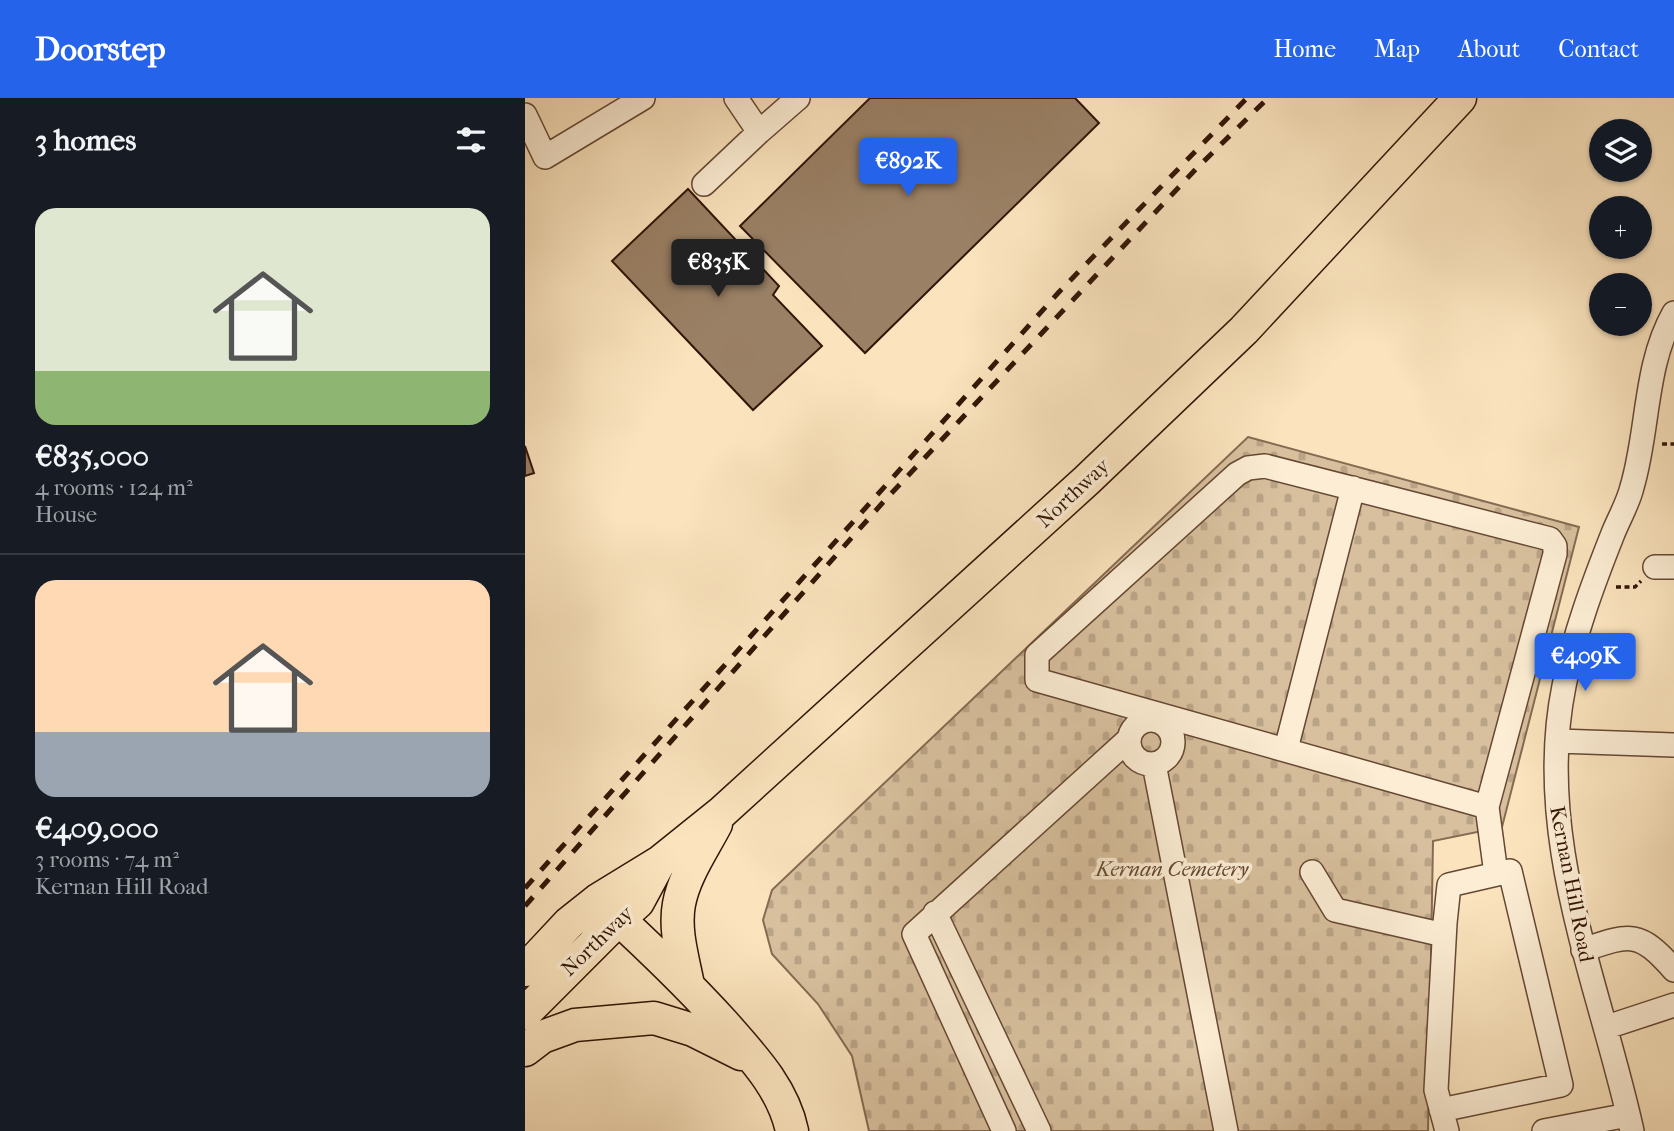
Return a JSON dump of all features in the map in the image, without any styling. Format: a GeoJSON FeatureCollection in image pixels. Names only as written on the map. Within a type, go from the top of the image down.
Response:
{"type":"FeatureCollection","features":[{"type":"Feature","properties":{"kind":"highway","name":"Northway"},"geometry":{"type":"LineString","coordinates":[[525,970],[569,923],[638,902],[660,862],[721,813],[1077,489],[1244,330],[1460,98]]}},
{"type":"Feature","properties":{"kind":"highway"},"geometry":{"type":"LineString","coordinates":[[688,985],[678,930],[679,903],[689,876],[721,813]]}},
{"type":"Feature","properties":{"kind":"highway","name":"Northway"},"geometry":{"type":"LineString","coordinates":[[525,1013],[609,909]]}},
{"type":"Feature","properties":{"kind":"highway"},"geometry":{"type":"LineString","coordinates":[[525,998],[609,909],[688,985],[758,1063],[779,1094],[792,1131]]}},
{"type":"Feature","properties":{"kind":"highway"},"geometry":{"type":"LineString","coordinates":[[525,1050],[542,1037],[575,1025],[654,1018],[693,1030],[758,1063]]}},
{"type":"Feature","properties":{"kind":"street"},"geometry":{"type":"LineString","coordinates":[[525,116],[545,157],[643,98]]}},
{"type":"Feature","properties":{"kind":"street"},"geometry":{"type":"LineString","coordinates":[[736,98],[759,132]]}},
{"type":"Feature","properties":{"kind":"street"},"geometry":{"type":"LineString","coordinates":[[704,184],[798,98]]}},
{"type":"Feature","properties":{"kind":"street","name":"Kernan Hill Road"},"geometry":{"type":"LineString","coordinates":[[1630,1123],[1607,1027],[1583,950],[1557,818],[1554,768],[1563,688],[1582,619],[1632,488],[1651,376],[1674,313]]}},
{"type":"Feature","properties":{"kind":"street"},"geometry":{"type":"LineString","coordinates":[[1487,807],[1286,749],[1154,716],[1037,680],[1037,655],[1237,474],[1248,468],[1265,466],[1550,538],[1555,545],[1555,554],[1487,807],[1496,874]]}},
{"type":"Feature","properties":{"kind":"street"},"geometry":{"type":"LineString","coordinates":[[1286,749],[1353,488]]}},
{"type":"Feature","properties":{"kind":"street"},"geometry":{"type":"LineString","coordinates":[[1005,1131],[914,934],[1129,739],[1133,728],[1154,716]]}},
{"type":"Feature","properties":{"kind":"street"},"geometry":{"type":"LineString","coordinates":[[1129,739],[1133,755],[1146,763],[1154,764],[1165,758],[1170,752],[1172,738],[1166,726],[1154,716]]}},
{"type":"Feature","properties":{"kind":"street"},"geometry":{"type":"LineString","coordinates":[[1558,741],[1674,745]]}},
{"type":"Feature","properties":{"kind":"street"},"geometry":{"type":"LineString","coordinates":[[1154,764],[1226,1131]]}},
{"type":"Feature","properties":{"kind":"street"},"geometry":{"type":"LineString","coordinates":[[1510,871],[1561,1085],[1444,1121],[1436,1090],[1444,935],[1450,885],[1510,871]]}},
{"type":"Feature","properties":{"kind":"street"},"geometry":{"type":"LineString","coordinates":[[1312,872],[1335,909],[1444,935]]}},
{"type":"Feature","properties":{"kind":"street"},"geometry":{"type":"LineString","coordinates":[[935,913],[1039,1131]]}},
{"type":"Feature","properties":{"kind":"street"},"geometry":{"type":"LineString","coordinates":[[1583,950],[1621,937],[1638,940],[1656,949],[1674,970]]}},
{"type":"Feature","properties":{"kind":"street"},"geometry":{"type":"LineString","coordinates":[[1607,1027],[1674,1005]]}},
{"type":"Feature","properties":{"kind":"street"},"geometry":{"type":"LineString","coordinates":[[1544,1131],[1630,1123]]}},
{"type":"Feature","properties":{"kind":"path"},"geometry":{"type":"LineString","coordinates":[[1594,586],[1635,587],[1664,567]]}},
{"type":"Feature","properties":{"kind":"green space","name":"Kernan Cemetery"},"geometry":{"type":"Polygon","coordinates":[[[1248,437],[1579,527],[1502,827],[1433,841],[1428,1131],[869,1131],[852,1056],[818,1004],[772,954],[763,920],[772,890],[1248,437]]]}},
{"type":"Feature","properties":{"kind":"building"},"geometry":{"type":"Polygon","coordinates":[[[870,98],[1075,98],[1099,123],[865,353],[740,226],[870,98]]]}},
{"type":"Feature","properties":{"kind":"building"},"geometry":{"type":"Polygon","coordinates":[[[688,189],[779,286],[773,295],[822,346],[753,410],[612,261],[688,189]]]}},
{"type":"Feature","properties":{"kind":"building"},"geometry":{"type":"Polygon","coordinates":[[[525,446],[534,473],[525,476],[525,446]]]}},
{"type":"Feature","properties":{"kind":"railway"},"geometry":{"type":"LineString","coordinates":[[525,888],[1059,292],[1247,98]]}},
{"type":"Feature","properties":{"kind":"railway"},"geometry":{"type":"LineString","coordinates":[[525,906],[886,499],[1196,169],[1268,98]]}}]}
